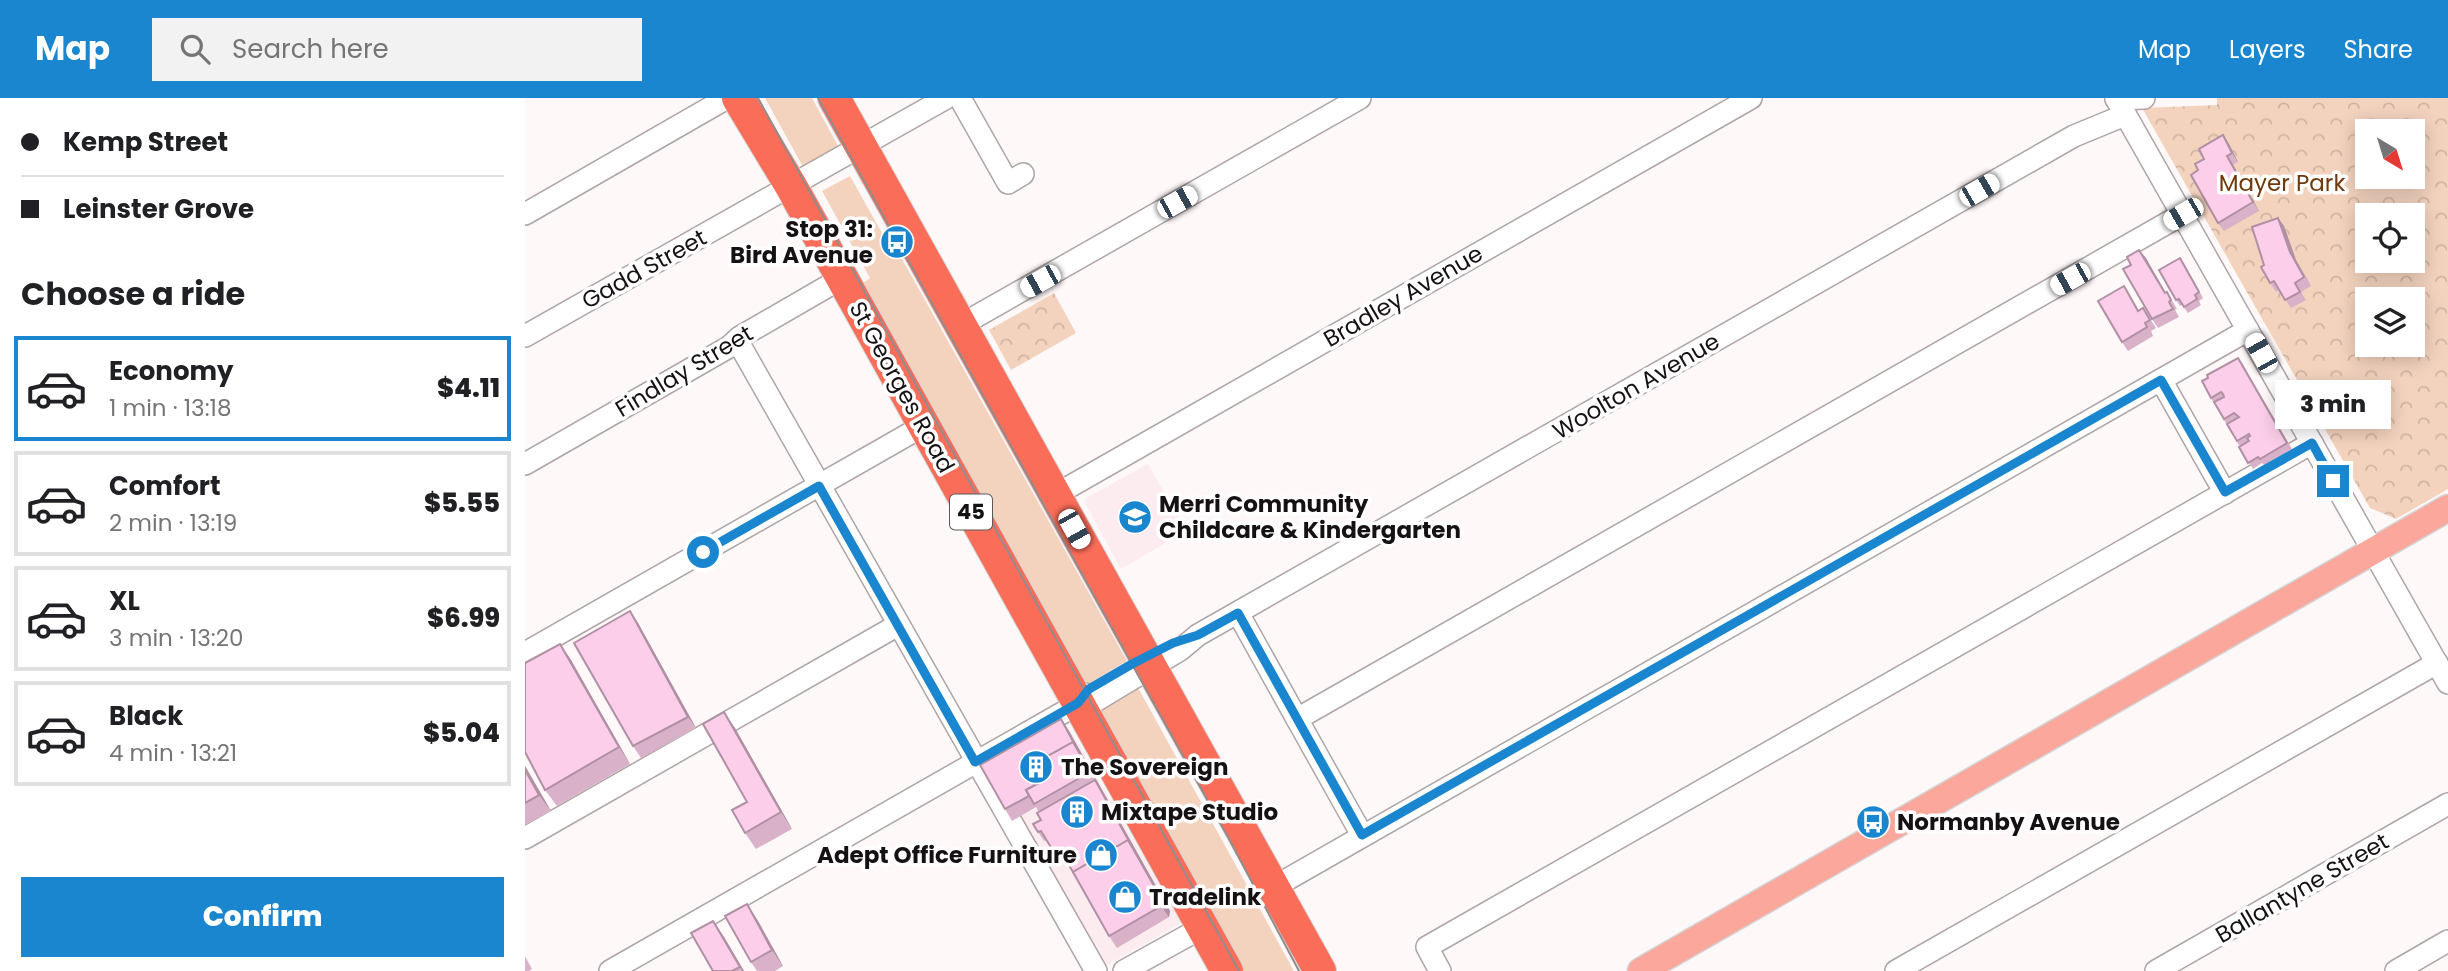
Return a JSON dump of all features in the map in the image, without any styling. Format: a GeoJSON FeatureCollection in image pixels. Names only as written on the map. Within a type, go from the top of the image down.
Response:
{"type":"FeatureCollection","features":[{"type":"Feature","properties":{"kind":"highway","name":"St Georges Road"},"geometry":{"type":"LineString","coordinates":[[738,98],[791,186],[1227,971]]}},
{"type":"Feature","properties":{"kind":"highway"},"geometry":{"type":"LineString","coordinates":[[834,98],[1320,971]]}},
{"type":"Feature","properties":{"kind":"main road"},"geometry":{"type":"LineString","coordinates":[[1641,971],[2448,508]]}},
{"type":"Feature","properties":{"kind":"street"},"geometry":{"type":"LineString","coordinates":[[525,214],[727,98]]}},
{"type":"Feature","properties":{"kind":"street","name":"Gadd Street"},"geometry":{"type":"LineString","coordinates":[[525,336],[946,98]]}},
{"type":"Feature","properties":{"kind":"street"},"geometry":{"type":"LineString","coordinates":[[960,98],[1008,183],[1023,174]]}},
{"type":"Feature","properties":{"kind":"street"},"geometry":{"type":"LineString","coordinates":[[961,325],[1360,98]]}},
{"type":"Feature","properties":{"kind":"street","name":"Bradley Avenue"},"geometry":{"type":"LineString","coordinates":[[1055,495],[1751,98]]}},
{"type":"Feature","properties":{"kind":"street"},"geometry":{"type":"LineString","coordinates":[[2144,98],[2119,103],[2448,683]]}},
{"type":"Feature","properties":{"kind":"street","name":"Woolton Avenue"},"geometry":{"type":"LineString","coordinates":[[610,971],[1078,703],[1092,687],[1148,662],[1173,643],[1198,635],[1238,613],[2074,136],[2094,118],[2119,103]]}},
{"type":"Feature","properties":{"kind":"street"},"geometry":{"type":"LineString","coordinates":[[1297,719],[2183,214]]}},
{"type":"Feature","properties":{"kind":"street","name":"Findlay Street"},"geometry":{"type":"LineString","coordinates":[[525,464],[729,348],[737,340],[842,278]]}},
{"type":"Feature","properties":{"kind":"street"},"geometry":{"type":"LineString","coordinates":[[1274,887],[2248,330]]}},
{"type":"Feature","properties":{"kind":"street"},"geometry":{"type":"LineString","coordinates":[[737,340],[1096,971]]}},
{"type":"Feature","properties":{"kind":"street"},"geometry":{"type":"LineString","coordinates":[[2161,380],[2225,492]]}},
{"type":"Feature","properties":{"kind":"street"},"geometry":{"type":"LineString","coordinates":[[525,653],[923,426]]}},
{"type":"Feature","properties":{"kind":"street"},"geometry":{"type":"LineString","coordinates":[[1440,971],[1427,947],[2312,443]]}},
{"type":"Feature","properties":{"kind":"street"},"geometry":{"type":"LineString","coordinates":[[1238,613],[1362,835]]}},
{"type":"Feature","properties":{"kind":"street"},"geometry":{"type":"LineString","coordinates":[[525,838],[898,625]]}},
{"type":"Feature","properties":{"kind":"street"},"geometry":{"type":"LineString","coordinates":[[1896,971],[2437,663]]}},
{"type":"Feature","properties":{"kind":"street","name":"Ballantyne Street"},"geometry":{"type":"LineString","coordinates":[[2156,971],[2448,804]]}},
{"type":"Feature","properties":{"kind":"street"},"geometry":{"type":"LineString","coordinates":[[1124,971],[1203,927]]}},
{"type":"Feature","properties":{"kind":"street"},"geometry":{"type":"LineString","coordinates":[[2396,971],[2448,942]]}},
{"type":"Feature","properties":{"kind":"shaded area","name":"Merri Community Childcare & Kindergarten"},"geometry":{"type":"Polygon","coordinates":[[[1148,464],[1186,531],[1121,569],[1085,503],[1086,498],[1148,464]]]}},
{"type":"Feature","properties":{"kind":"shaded area"},"geometry":{"type":"Polygon","coordinates":[[[1068,726],[1181,923],[1097,971],[1083,971],[973,780],[1068,726]]]}},
{"type":"Feature","properties":{"kind":"green space"},"geometry":{"type":"Polygon","coordinates":[[[765,98],[812,98],[838,146],[803,167],[765,98]]]}},
{"type":"Feature","properties":{"kind":"green space","name":"Mayer Park"},"geometry":{"type":"Polygon","coordinates":[[[2217,98],[2448,98],[2448,489],[2396,519],[2370,508],[2142,108],[2217,105],[2217,98]]]}},
{"type":"Feature","properties":{"kind":"green space"},"geometry":{"type":"Polygon","coordinates":[[[850,176],[882,233],[885,244],[888,243],[893,252],[897,250],[1127,661],[1085,686],[863,283],[870,278],[822,191],[850,176]]]}},
{"type":"Feature","properties":{"kind":"green space"},"geometry":{"type":"Polygon","coordinates":[[[1054,293],[1076,333],[1011,370],[989,330],[1054,293]]]}},
{"type":"Feature","properties":{"kind":"green space"},"geometry":{"type":"Polygon","coordinates":[[[1136,684],[1294,971],[1243,971],[1097,706],[1136,684]]]}},
{"type":"Feature","properties":{"kind":"building"},"geometry":{"type":"Polygon","coordinates":[[[2223,135],[2232,153],[2227,156],[2253,202],[2218,223],[2191,175],[2198,170],[2195,164],[2204,159],[2199,149],[2223,135]]]}},
{"type":"Feature","properties":{"kind":"building"},"geometry":{"type":"Polygon","coordinates":[[[2278,218],[2290,252],[2304,277],[2295,283],[2300,292],[2285,300],[2274,281],[2270,283],[2261,267],[2264,265],[2252,227],[2278,218]]]}},
{"type":"Feature","properties":{"kind":"building"},"geometry":{"type":"Polygon","coordinates":[[[2139,250],[2165,293],[2167,292],[2173,309],[2152,319],[2123,269],[2131,265],[2127,257],[2139,250]]]}},
{"type":"Feature","properties":{"kind":"building"},"geometry":{"type":"Polygon","coordinates":[[[2180,258],[2199,292],[2195,295],[2197,299],[2184,307],[2179,299],[2176,300],[2159,270],[2180,258]]]}},
{"type":"Feature","properties":{"kind":"building"},"geometry":{"type":"Polygon","coordinates":[[[2124,286],[2138,311],[2143,308],[2150,320],[2145,323],[2147,327],[2122,342],[2098,301],[2124,286]]]}},
{"type":"Feature","properties":{"kind":"building"},"geometry":{"type":"Polygon","coordinates":[[[2238,358],[2287,443],[2248,463],[2239,447],[2249,441],[2249,434],[2237,441],[2227,424],[2239,417],[2234,413],[2224,419],[2214,402],[2224,397],[2223,394],[2221,392],[2211,398],[2202,381],[2208,378],[2207,375],[2238,358]]]}},
{"type":"Feature","properties":{"kind":"building"},"geometry":{"type":"Polygon","coordinates":[[[630,611],[688,717],[633,746],[574,643],[630,611]]]}},
{"type":"Feature","properties":{"kind":"building"},"geometry":{"type":"Polygon","coordinates":[[[560,644],[619,747],[545,790],[525,752],[525,663],[560,644]]]}},
{"type":"Feature","properties":{"kind":"building"},"geometry":{"type":"Polygon","coordinates":[[[724,712],[781,812],[745,833],[732,810],[747,802],[703,724],[724,712]]]}},
{"type":"Feature","properties":{"kind":"building"},"geometry":{"type":"Polygon","coordinates":[[[1061,719],[1076,747],[1073,742],[1030,766],[1039,783],[1026,790],[1029,796],[1005,809],[980,765],[1061,719]]]}},
{"type":"Feature","properties":{"kind":"building"},"geometry":{"type":"Polygon","coordinates":[[[1073,742],[1090,772],[1034,804],[1026,790],[1039,783],[1030,766],[1073,742]]]}},
{"type":"Feature","properties":{"kind":"building"},"geometry":{"type":"Polygon","coordinates":[[[525,770],[539,795],[525,803],[525,770]]]}},
{"type":"Feature","properties":{"kind":"building"},"geometry":{"type":"Polygon","coordinates":[[[1095,780],[1130,843],[1128,840],[1073,872],[1060,850],[1055,854],[1041,831],[1038,832],[1033,824],[1041,820],[1037,813],[1095,780]]]}},
{"type":"Feature","properties":{"kind":"building","name":"Tradelink"},"geometry":{"type":"Polygon","coordinates":[[[1128,840],[1162,900],[1161,906],[1109,936],[1073,872],[1128,840]]]}},
{"type":"Feature","properties":{"kind":"building"},"geometry":{"type":"Polygon","coordinates":[[[747,904],[772,950],[751,962],[725,916],[747,904]]]}},
{"type":"Feature","properties":{"kind":"building"},"geometry":{"type":"Polygon","coordinates":[[[713,921],[740,967],[732,971],[713,971],[691,933],[713,921]]]}},
{"type":"Feature","properties":{"kind":"tram line"},"geometry":{"type":"LineString","coordinates":[[758,98],[1239,971]]}},
{"type":"Feature","properties":{"kind":"tram line"},"geometry":{"type":"LineString","coordinates":[[818,98],[1228,837],[1299,971]]}},
{"type":"Feature","properties":{"kind":"place","name":"Stop 31: Bird Avenue"},"geometry":{"type":"Point","coordinates":[897,242]}},
{"type":"Feature","properties":{"kind":"place","name":"Merri Community Childcare & Kindergarten"},"geometry":{"type":"Point","coordinates":[1135,517]}},
{"type":"Feature","properties":{"kind":"place","name":"The Sovereign"},"geometry":{"type":"Point","coordinates":[1036,767]}},
{"type":"Feature","properties":{"kind":"place","name":"Mixtape Studio"},"geometry":{"type":"Point","coordinates":[1077,812]}},
{"type":"Feature","properties":{"kind":"place","name":"Normanby Avenue"},"geometry":{"type":"Point","coordinates":[1873,822]}},
{"type":"Feature","properties":{"kind":"place","name":"Adept Office Furniture"},"geometry":{"type":"Point","coordinates":[1101,855]}},
{"type":"Feature","properties":{"kind":"place","name":"Tradelink"},"geometry":{"type":"Point","coordinates":[1125,897]}},
{"type":"Feature","properties":{"kind":"route"},"geometry":{"type":"LineString","coordinates":[[703,552],[819,486],[975,762],[1078,703],[1089,689],[1132,664],[1173,643],[1198,635],[1238,613],[1362,835],[2161,380],[2225,492],[2312,443],[2333,481]]}}]}
